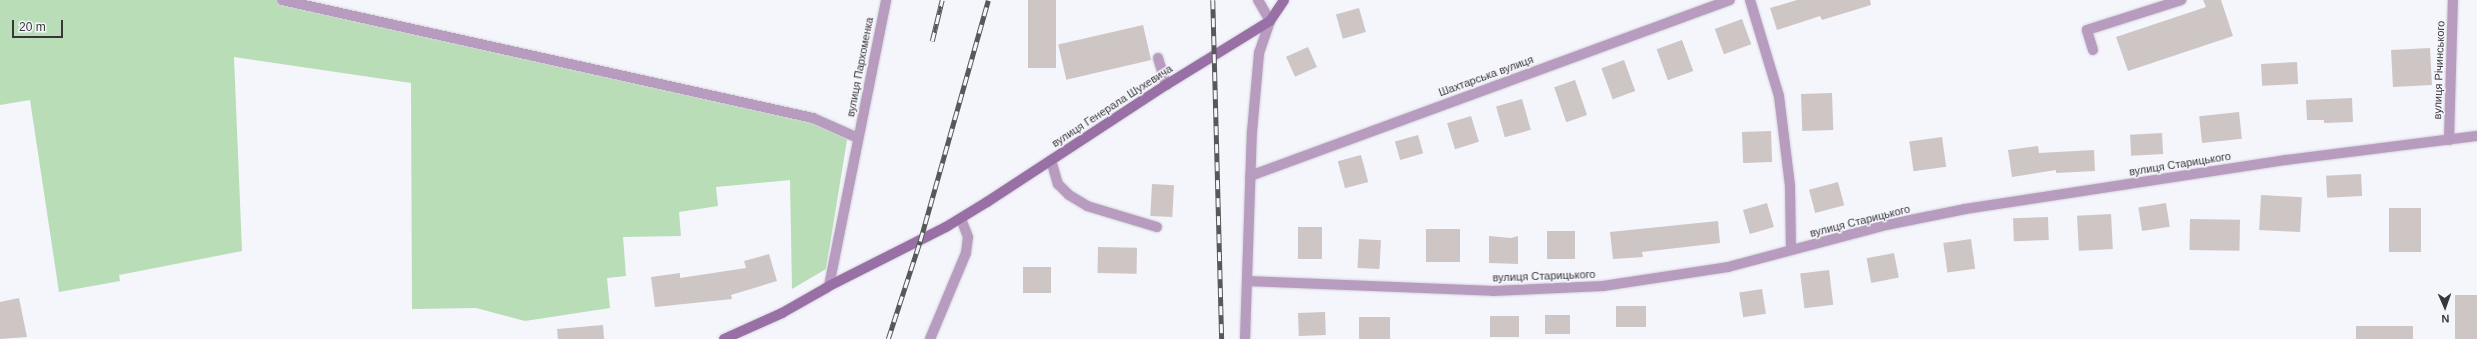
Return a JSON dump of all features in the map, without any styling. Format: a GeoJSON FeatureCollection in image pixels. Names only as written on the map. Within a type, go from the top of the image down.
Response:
{"type":"FeatureCollection","features":[{"type":"Feature","properties":{"kind":"street"},"geometry":{"type":"LineString","coordinates":[[282,0],[813,118],[858,138]]}},
{"type":"Feature","properties":{"kind":"street","name":"вулиця Пархоменка"},"geometry":{"type":"LineString","coordinates":[[828,287],[886,0]]}},
{"type":"Feature","properties":{"kind":"street"},"geometry":{"type":"LineString","coordinates":[[1245,339],[1250,176],[1259,53],[1270,21],[1258,0]]}},
{"type":"Feature","properties":{"kind":"street","name":"вулиця Генерала Шухевича"},"geometry":{"type":"LineString","coordinates":[[724,339],[782,313],[828,287],[961,218],[1166,85],[1270,21],[1284,0]]}},
{"type":"Feature","properties":{"kind":"street","name":"Шахтарська вулиця"},"geometry":{"type":"LineString","coordinates":[[1250,176],[1730,0]]}},
{"type":"Feature","properties":{"kind":"street"},"geometry":{"type":"LineString","coordinates":[[1750,0],[1778,96],[1790,186],[1791,250]]}},
{"type":"Feature","properties":{"kind":"street"},"geometry":{"type":"LineString","coordinates":[[2093,50],[2087,30],[2181,0]]}},
{"type":"Feature","properties":{"kind":"street","name":"вулиця Річинського"},"geometry":{"type":"LineString","coordinates":[[2449,140],[2453,0]]}},
{"type":"Feature","properties":{"kind":"street"},"geometry":{"type":"LineString","coordinates":[[1158,58],[1166,85]]}},
{"type":"Feature","properties":{"kind":"street","name":"вулиця Старицького"},"geometry":{"type":"LineString","coordinates":[[1246,281],[1493,291],[1603,286],[1728,267],[1886,225],[1966,209],[2286,160],[2477,136]]}},
{"type":"Feature","properties":{"kind":"street"},"geometry":{"type":"LineString","coordinates":[[1051,160],[1058,184],[1069,195],[1087,206],[1157,227]]}},
{"type":"Feature","properties":{"kind":"street"},"geometry":{"type":"LineString","coordinates":[[930,339],[966,253],[968,237],[961,218]]}},
{"type":"Feature","properties":{"kind":"green space"},"geometry":{"type":"Polygon","coordinates":[[[0,0],[282,0],[813,118],[848,134],[826,269],[792,289],[790,180],[716,187],[718,206],[679,212],[681,236],[623,237],[626,276],[607,278],[610,308],[525,321],[476,308],[412,309],[411,83],[234,57],[242,251],[119,275],[120,281],[59,292],[30,100],[0,105],[0,0]]]}},
{"type":"Feature","properties":{"kind":"building"},"geometry":{"type":"Polygon","coordinates":[[[1028,0],[1056,0],[1056,68],[1028,68],[1028,0]]]}},
{"type":"Feature","properties":{"kind":"building"},"geometry":{"type":"Polygon","coordinates":[[[1797,0],[1870,0],[1871,5],[1822,20],[1820,16],[1777,30],[1770,8],[1797,0]]]}},
{"type":"Feature","properties":{"kind":"building"},"geometry":{"type":"Polygon","coordinates":[[[2203,0],[2221,0],[2233,36],[2128,71],[2116,37],[2206,7],[2203,0]]]}},
{"type":"Feature","properties":{"kind":"building"},"geometry":{"type":"Polygon","coordinates":[[[1359,8],[1366,32],[1343,39],[1336,15],[1359,8]]]}},
{"type":"Feature","properties":{"kind":"building"},"geometry":{"type":"Polygon","coordinates":[[[1742,19],[1751,44],[1724,54],[1715,29],[1742,19]]]}},
{"type":"Feature","properties":{"kind":"building"},"geometry":{"type":"Polygon","coordinates":[[[1143,25],[1151,60],[1066,80],[1058,45],[1143,25]]]}},
{"type":"Feature","properties":{"kind":"building"},"geometry":{"type":"Polygon","coordinates":[[[1682,40],[1693,71],[1668,80],[1657,49],[1682,40]]]}},
{"type":"Feature","properties":{"kind":"building"},"geometry":{"type":"Polygon","coordinates":[[[1308,47],[1317,67],[1295,77],[1286,57],[1308,47]]]}},
{"type":"Feature","properties":{"kind":"building"},"geometry":{"type":"Polygon","coordinates":[[[2430,48],[2432,85],[2393,87],[2391,50],[2430,48]]]}},
{"type":"Feature","properties":{"kind":"building"},"geometry":{"type":"Polygon","coordinates":[[[1624,60],[1635,91],[1613,99],[1601,68],[1624,60]]]}},
{"type":"Feature","properties":{"kind":"building"},"geometry":{"type":"Polygon","coordinates":[[[2297,62],[2298,84],[2262,86],[2261,64],[2297,62]]]}},
{"type":"Feature","properties":{"kind":"building"},"geometry":{"type":"Polygon","coordinates":[[[1575,80],[1587,115],[1566,122],[1554,87],[1575,80]]]}},
{"type":"Feature","properties":{"kind":"building"},"geometry":{"type":"Polygon","coordinates":[[[1832,93],[1833,130],[1802,131],[1801,94],[1832,93]]]}},
{"type":"Feature","properties":{"kind":"building"},"geometry":{"type":"Polygon","coordinates":[[[2352,98],[2353,122],[2324,123],[2324,120],[2307,120],[2306,100],[2352,98]]]}},
{"type":"Feature","properties":{"kind":"building"},"geometry":{"type":"Polygon","coordinates":[[[1522,99],[1531,130],[1505,137],[1496,106],[1522,99]]]}},
{"type":"Feature","properties":{"kind":"building"},"geometry":{"type":"Polygon","coordinates":[[[2239,112],[2242,139],[2202,143],[2199,116],[2239,112]]]}},
{"type":"Feature","properties":{"kind":"building"},"geometry":{"type":"Polygon","coordinates":[[[1471,116],[1479,142],[1455,149],[1447,123],[1471,116]]]}},
{"type":"Feature","properties":{"kind":"building"},"geometry":{"type":"Polygon","coordinates":[[[1771,131],[1772,162],[1743,163],[1742,132],[1771,131]]]}},
{"type":"Feature","properties":{"kind":"building"},"geometry":{"type":"Polygon","coordinates":[[[2162,133],[2163,154],[2131,156],[2130,135],[2162,133]]]}},
{"type":"Feature","properties":{"kind":"building"},"geometry":{"type":"Polygon","coordinates":[[[1418,135],[1423,153],[1400,160],[1395,142],[1418,135]]]}},
{"type":"Feature","properties":{"kind":"building"},"geometry":{"type":"Polygon","coordinates":[[[1942,137],[1946,167],[1913,171],[1909,142],[1942,137]]]}},
{"type":"Feature","properties":{"kind":"building"},"geometry":{"type":"Polygon","coordinates":[[[2038,146],[2039,153],[2094,150],[2095,171],[2056,173],[2056,170],[2012,177],[2008,150],[2038,146]]]}},
{"type":"Feature","properties":{"kind":"building"},"geometry":{"type":"Polygon","coordinates":[[[1361,155],[1368,182],[1345,188],[1338,161],[1361,155]]]}},
{"type":"Feature","properties":{"kind":"building"},"geometry":{"type":"Polygon","coordinates":[[[2361,174],[2362,196],[2327,198],[2326,176],[2361,174]]]}},
{"type":"Feature","properties":{"kind":"building"},"geometry":{"type":"Polygon","coordinates":[[[1838,182],[1844,205],[1815,213],[1809,190],[1838,182]]]}},
{"type":"Feature","properties":{"kind":"building"},"geometry":{"type":"Polygon","coordinates":[[[1152,184],[1174,185],[1172,217],[1150,216],[1152,184]]]}},
{"type":"Feature","properties":{"kind":"building"},"geometry":{"type":"Polygon","coordinates":[[[2261,195],[2302,197],[2300,232],[2259,230],[2261,195]]]}},
{"type":"Feature","properties":{"kind":"building"},"geometry":{"type":"Polygon","coordinates":[[[1767,203],[1774,227],[1750,234],[1743,210],[1767,203]]]}},
{"type":"Feature","properties":{"kind":"building"},"geometry":{"type":"Polygon","coordinates":[[[2166,203],[2170,227],[2142,231],[2138,207],[2166,203]]]}},
{"type":"Feature","properties":{"kind":"building"},"geometry":{"type":"Polygon","coordinates":[[[2389,208],[2421,208],[2421,252],[2389,252],[2389,208]]]}},
{"type":"Feature","properties":{"kind":"building"},"geometry":{"type":"Polygon","coordinates":[[[2111,214],[2113,249],[2079,251],[2077,216],[2111,214]]]}},
{"type":"Feature","properties":{"kind":"building"},"geometry":{"type":"Polygon","coordinates":[[[2048,217],[2049,240],[2014,241],[2013,218],[2048,217]]]}},
{"type":"Feature","properties":{"kind":"building"},"geometry":{"type":"Polygon","coordinates":[[[2190,219],[2240,220],[2239,251],[2189,250],[2190,219]]]}},
{"type":"Feature","properties":{"kind":"building"},"geometry":{"type":"Polygon","coordinates":[[[1718,221],[1720,243],[1642,252],[1643,257],[1613,259],[1610,232],[1718,221]]]}},
{"type":"Feature","properties":{"kind":"building"},"geometry":{"type":"Polygon","coordinates":[[[1298,227],[1322,227],[1322,259],[1298,259],[1298,227]]]}},
{"type":"Feature","properties":{"kind":"building"},"geometry":{"type":"Polygon","coordinates":[[[1426,229],[1460,229],[1460,262],[1426,262],[1426,229]]]}},
{"type":"Feature","properties":{"kind":"building"},"geometry":{"type":"Polygon","coordinates":[[[1547,231],[1575,231],[1575,259],[1547,259],[1547,231]]]}},
{"type":"Feature","properties":{"kind":"building"},"geometry":{"type":"Polygon","coordinates":[[[1489,236],[1511,238],[1518,236],[1518,264],[1489,263],[1489,236]]]}},
{"type":"Feature","properties":{"kind":"building"},"geometry":{"type":"Polygon","coordinates":[[[1359,239],[1381,240],[1379,269],[1357,268],[1359,239]]]}},
{"type":"Feature","properties":{"kind":"building"},"geometry":{"type":"Polygon","coordinates":[[[1971,239],[1975,269],[1947,273],[1943,243],[1971,239]]]}},
{"type":"Feature","properties":{"kind":"building"},"geometry":{"type":"Polygon","coordinates":[[[1098,247],[1137,248],[1137,274],[1098,273],[1098,247]]]}},
{"type":"Feature","properties":{"kind":"building"},"geometry":{"type":"Polygon","coordinates":[[[1894,253],[1899,278],[1871,283],[1867,258],[1894,253]]]}},
{"type":"Feature","properties":{"kind":"building"},"geometry":{"type":"Polygon","coordinates":[[[769,254],[777,281],[731,295],[732,299],[655,307],[651,277],[680,273],[680,278],[746,268],[744,261],[769,254]]]}},
{"type":"Feature","properties":{"kind":"building"},"geometry":{"type":"Polygon","coordinates":[[[1023,267],[1051,267],[1051,293],[1023,293],[1023,267]]]}},
{"type":"Feature","properties":{"kind":"building"},"geometry":{"type":"Polygon","coordinates":[[[1829,270],[1833,305],[1804,308],[1800,274],[1829,270]]]}},
{"type":"Feature","properties":{"kind":"building"},"geometry":{"type":"Polygon","coordinates":[[[1762,289],[1766,314],[1743,317],[1739,293],[1762,289]]]}},
{"type":"Feature","properties":{"kind":"building"},"geometry":{"type":"Polygon","coordinates":[[[2455,295],[2477,295],[2477,339],[2455,339],[2455,295]]]}},
{"type":"Feature","properties":{"kind":"building"},"geometry":{"type":"Polygon","coordinates":[[[19,298],[27,337],[0,339],[0,302],[19,298]]]}},
{"type":"Feature","properties":{"kind":"building"},"geometry":{"type":"Polygon","coordinates":[[[1616,306],[1646,306],[1646,327],[1616,327],[1616,306]]]}},
{"type":"Feature","properties":{"kind":"building"},"geometry":{"type":"Polygon","coordinates":[[[1325,312],[1326,335],[1299,336],[1298,313],[1325,312]]]}},
{"type":"Feature","properties":{"kind":"building"},"geometry":{"type":"Polygon","coordinates":[[[1545,315],[1570,315],[1570,334],[1545,334],[1545,315]]]}},
{"type":"Feature","properties":{"kind":"building"},"geometry":{"type":"Polygon","coordinates":[[[1490,316],[1519,316],[1519,337],[1490,337],[1490,316]]]}},
{"type":"Feature","properties":{"kind":"building"},"geometry":{"type":"Polygon","coordinates":[[[1359,317],[1390,317],[1390,339],[1359,339],[1359,317]]]}},
{"type":"Feature","properties":{"kind":"building"},"geometry":{"type":"Polygon","coordinates":[[[603,325],[604,339],[558,339],[557,329],[603,325]]]}},
{"type":"Feature","properties":{"kind":"building"},"geometry":{"type":"Polygon","coordinates":[[[2356,326],[2413,326],[2413,339],[2356,339],[2356,326]]]}},
{"type":"Feature","properties":{"kind":"railway"},"geometry":{"type":"LineString","coordinates":[[932,41],[942,0]]}},
{"type":"Feature","properties":{"kind":"railway"},"geometry":{"type":"LineString","coordinates":[[888,339],[920,241],[988,0]]}},
{"type":"Feature","properties":{"kind":"railway"},"geometry":{"type":"LineString","coordinates":[[1213,0],[1222,339]]}}]}
